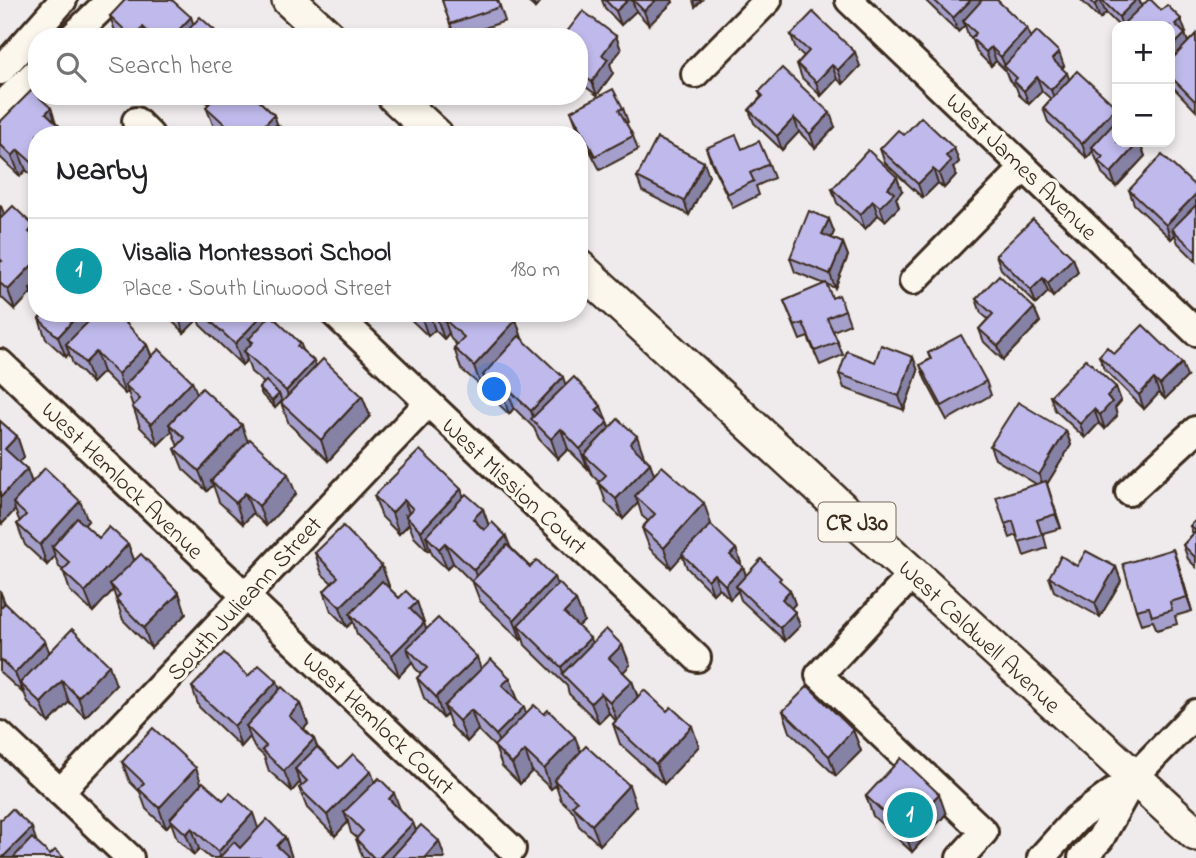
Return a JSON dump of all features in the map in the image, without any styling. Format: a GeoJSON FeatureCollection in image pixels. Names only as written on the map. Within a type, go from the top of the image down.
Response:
{"type":"FeatureCollection","features":[{"type":"Feature","properties":{"kind":"main road"},"geometry":{"type":"LineString","coordinates":[[289,0],[319,28]]}},
{"type":"Feature","properties":{"kind":"main road"},"geometry":{"type":"LineString","coordinates":[[404,105],[426,126]]}},
{"type":"Feature","properties":{"kind":"main road","name":"West Caldwell Avenue"},"geometry":{"type":"LineString","coordinates":[[588,275],[1196,834]]}},
{"type":"Feature","properties":{"kind":"street"},"geometry":{"type":"LineString","coordinates":[[38,28],[63,0]]}},
{"type":"Feature","properties":{"kind":"street"},"geometry":{"type":"LineString","coordinates":[[81,28],[110,0]]}},
{"type":"Feature","properties":{"kind":"street"},"geometry":{"type":"LineString","coordinates":[[695,75],[768,0]]}},
{"type":"Feature","properties":{"kind":"street","name":"West James Avenue"},"geometry":{"type":"LineString","coordinates":[[849,0],[1196,332]]}},
{"type":"Feature","properties":{"kind":"street"},"geometry":{"type":"LineString","coordinates":[[0,71],[28,39]]}},
{"type":"Feature","properties":{"kind":"street"},"geometry":{"type":"LineString","coordinates":[[0,107],[28,80]]}},
{"type":"Feature","properties":{"kind":"street"},"geometry":{"type":"LineString","coordinates":[[913,281],[1024,168]]}},
{"type":"Feature","properties":{"kind":"street","name":"West Mission Court"},"geometry":{"type":"LineString","coordinates":[[343,322],[697,659]]}},
{"type":"Feature","properties":{"kind":"street","name":"West Hemlock Avenue"},"geometry":{"type":"LineString","coordinates":[[0,363],[246,596]]}},
{"type":"Feature","properties":{"kind":"street","name":"South Julieann Street"},"geometry":{"type":"LineString","coordinates":[[60,792],[428,403]]}},
{"type":"Feature","properties":{"kind":"street"},"geometry":{"type":"LineString","coordinates":[[1129,492],[1196,430]]}},
{"type":"Feature","properties":{"kind":"street"},"geometry":{"type":"LineString","coordinates":[[913,574],[819,675],[984,832],[960,858]]}},
{"type":"Feature","properties":{"kind":"street","name":"West Hemlock Court"},"geometry":{"type":"LineString","coordinates":[[246,596],[512,849]]}},
{"type":"Feature","properties":{"kind":"street"},"geometry":{"type":"LineString","coordinates":[[1041,858],[1076,819],[1134,777],[1196,713]]}},
{"type":"Feature","properties":{"kind":"street"},"geometry":{"type":"LineString","coordinates":[[0,735],[130,858]]}},
{"type":"Feature","properties":{"kind":"street"},"geometry":{"type":"LineString","coordinates":[[1082,858],[1100,839],[1134,777]]}},
{"type":"Feature","properties":{"kind":"building"},"geometry":{"type":"Polygon","coordinates":[[[125,0],[172,0],[191,17],[181,28],[123,28],[110,16],[125,0]]]}},
{"type":"Feature","properties":{"kind":"building"},"geometry":{"type":"Polygon","coordinates":[[[442,0],[497,0],[500,7],[450,24],[442,0]]]}},
{"type":"Feature","properties":{"kind":"building"},"geometry":{"type":"Polygon","coordinates":[[[605,0],[628,0],[616,11],[605,0]]]}},
{"type":"Feature","properties":{"kind":"building"},"geometry":{"type":"Polygon","coordinates":[[[633,0],[656,0],[644,11],[633,0]]]}},
{"type":"Feature","properties":{"kind":"building"},"geometry":{"type":"Polygon","coordinates":[[[934,0],[971,0],[953,18],[934,0]]]}},
{"type":"Feature","properties":{"kind":"building"},"geometry":{"type":"Polygon","coordinates":[[[982,0],[997,0],[1027,28],[1001,57],[991,47],[986,52],[971,38],[976,33],[963,21],[982,0]]]}},
{"type":"Feature","properties":{"kind":"building"},"geometry":{"type":"Polygon","coordinates":[[[1102,0],[1136,0],[1119,17],[1102,0]]]}},
{"type":"Feature","properties":{"kind":"building"},"geometry":{"type":"Polygon","coordinates":[[[1148,0],[1161,10],[1167,5],[1181,19],[1175,24],[1175,21],[1126,21],[1148,0]]]}},
{"type":"Feature","properties":{"kind":"building"},"geometry":{"type":"Polygon","coordinates":[[[583,11],[616,36],[602,55],[608,59],[592,82],[588,79],[588,28],[570,28],[583,11]]]}},
{"type":"Feature","properties":{"kind":"building"},"geometry":{"type":"Polygon","coordinates":[[[813,12],[855,52],[838,70],[832,65],[816,82],[797,64],[809,51],[791,35],[813,12]]]}},
{"type":"Feature","properties":{"kind":"building"},"geometry":{"type":"Polygon","coordinates":[[[200,17],[212,28],[190,28],[200,17]]]}},
{"type":"Feature","properties":{"kind":"building"},"geometry":{"type":"Polygon","coordinates":[[[1175,24],[1185,34],[1175,44],[1175,24]]]}},
{"type":"Feature","properties":{"kind":"building"},"geometry":{"type":"Polygon","coordinates":[[[1037,31],[1059,52],[1052,59],[1067,73],[1051,90],[1037,77],[1024,91],[1014,81],[1017,78],[1004,66],[1037,31]]]}},
{"type":"Feature","properties":{"kind":"building"},"geometry":{"type":"Polygon","coordinates":[[[1196,34],[1196,102],[1175,81],[1175,56],[1196,34]]]}},
{"type":"Feature","properties":{"kind":"building"},"geometry":{"type":"Polygon","coordinates":[[[782,68],[830,113],[810,134],[794,118],[777,136],[749,110],[763,96],[759,92],[782,68]]]}},
{"type":"Feature","properties":{"kind":"building"},"geometry":{"type":"Polygon","coordinates":[[[1077,71],[1112,103],[1112,111],[1082,144],[1043,108],[1077,71]]]}},
{"type":"Feature","properties":{"kind":"building"},"geometry":{"type":"Polygon","coordinates":[[[613,89],[623,108],[619,110],[633,136],[595,156],[588,143],[588,126],[579,126],[571,111],[588,105],[588,102],[613,89]]]}},
{"type":"Feature","properties":{"kind":"building"},"geometry":{"type":"Polygon","coordinates":[[[28,94],[28,105],[48,105],[51,108],[46,113],[60,126],[28,126],[28,159],[18,150],[12,156],[0,144],[0,122],[28,94]]]}},
{"type":"Feature","properties":{"kind":"building"},"geometry":{"type":"Polygon","coordinates":[[[263,105],[274,115],[264,126],[227,126],[206,107],[263,105]]]}},
{"type":"Feature","properties":{"kind":"building"},"geometry":{"type":"Polygon","coordinates":[[[921,117],[954,148],[946,156],[951,161],[939,174],[933,169],[918,184],[880,149],[898,130],[904,135],[921,117]]]}},
{"type":"Feature","properties":{"kind":"building"},"geometry":{"type":"Polygon","coordinates":[[[1112,125],[1112,147],[1134,147],[1111,173],[1098,161],[1103,157],[1092,147],[1112,125]]]}},
{"type":"Feature","properties":{"kind":"building"},"geometry":{"type":"Polygon","coordinates":[[[736,135],[742,149],[759,141],[769,164],[750,173],[754,181],[727,194],[706,148],[736,135]]]}},
{"type":"Feature","properties":{"kind":"building"},"geometry":{"type":"Polygon","coordinates":[[[657,138],[704,162],[684,201],[637,177],[657,138]]]}},
{"type":"Feature","properties":{"kind":"building"},"geometry":{"type":"Polygon","coordinates":[[[868,150],[897,177],[888,188],[894,193],[880,207],[873,201],[860,215],[832,189],[868,150]]]}},
{"type":"Feature","properties":{"kind":"building"},"geometry":{"type":"Polygon","coordinates":[[[1162,155],[1196,187],[1196,194],[1166,225],[1129,190],[1162,155]]]}},
{"type":"Feature","properties":{"kind":"building"},"geometry":{"type":"Polygon","coordinates":[[[1196,205],[1196,252],[1172,229],[1196,205]]]}},
{"type":"Feature","properties":{"kind":"building"},"geometry":{"type":"Polygon","coordinates":[[[13,206],[28,220],[28,269],[8,290],[0,283],[0,219],[13,206]]]}},
{"type":"Feature","properties":{"kind":"building"},"geometry":{"type":"Polygon","coordinates":[[[809,211],[829,219],[822,234],[843,243],[830,274],[790,258],[809,211]]]}},
{"type":"Feature","properties":{"kind":"building"},"geometry":{"type":"Polygon","coordinates":[[[1033,219],[1073,258],[1048,283],[1043,278],[1031,290],[996,255],[1033,219]]]}},
{"type":"Feature","properties":{"kind":"building"},"geometry":{"type":"Polygon","coordinates":[[[999,275],[1034,308],[998,346],[979,329],[993,314],[976,299],[999,275]]]}},
{"type":"Feature","properties":{"kind":"building"},"geometry":{"type":"Polygon","coordinates":[[[826,283],[832,298],[839,295],[845,310],[827,318],[838,342],[815,351],[803,323],[795,326],[784,301],[826,283]]]}},
{"type":"Feature","properties":{"kind":"building"},"geometry":{"type":"Polygon","coordinates":[[[42,322],[72,322],[58,337],[42,322]]]}},
{"type":"Feature","properties":{"kind":"building"},"geometry":{"type":"Polygon","coordinates":[[[88,322],[125,322],[147,345],[118,374],[96,352],[85,363],[66,344],[88,322]]]}},
{"type":"Feature","properties":{"kind":"building"},"geometry":{"type":"Polygon","coordinates":[[[212,322],[256,322],[235,344],[212,322]]]}},
{"type":"Feature","properties":{"kind":"building"},"geometry":{"type":"Polygon","coordinates":[[[265,322],[278,322],[300,343],[297,346],[314,361],[286,391],[244,351],[253,342],[249,339],[265,322]]]}},
{"type":"Feature","properties":{"kind":"building"},"geometry":{"type":"Polygon","coordinates":[[[447,322],[514,322],[474,366],[454,348],[464,337],[447,322]]]}},
{"type":"Feature","properties":{"kind":"building"},"geometry":{"type":"Polygon","coordinates":[[[1143,325],[1182,363],[1160,385],[1154,379],[1139,395],[1099,356],[1107,347],[1114,354],[1143,325]]]}},
{"type":"Feature","properties":{"kind":"building"},"geometry":{"type":"Polygon","coordinates":[[[961,335],[986,381],[942,406],[920,365],[931,359],[928,353],[961,335]]]}},
{"type":"Feature","properties":{"kind":"building"},"geometry":{"type":"Polygon","coordinates":[[[519,336],[563,377],[531,411],[507,388],[502,393],[483,375],[519,336]]]}},
{"type":"Feature","properties":{"kind":"building"},"geometry":{"type":"Polygon","coordinates":[[[881,345],[913,357],[899,396],[839,374],[847,351],[875,362],[881,345]]]}},
{"type":"Feature","properties":{"kind":"building"},"geometry":{"type":"Polygon","coordinates":[[[159,349],[192,381],[151,424],[132,407],[140,399],[125,385],[159,349]]]}},
{"type":"Feature","properties":{"kind":"building"},"geometry":{"type":"Polygon","coordinates":[[[323,359],[362,396],[321,440],[281,403],[323,359]]]}},
{"type":"Feature","properties":{"kind":"building"},"geometry":{"type":"Polygon","coordinates":[[[1086,359],[1116,387],[1107,396],[1112,402],[1100,415],[1094,409],[1080,424],[1050,396],[1086,359]]]}},
{"type":"Feature","properties":{"kind":"building"},"geometry":{"type":"Polygon","coordinates":[[[574,377],[601,406],[596,410],[608,422],[580,449],[561,429],[551,439],[531,419],[574,377]]]}},
{"type":"Feature","properties":{"kind":"building"},"geometry":{"type":"Polygon","coordinates":[[[266,381],[279,394],[272,401],[259,388],[266,381]]]}},
{"type":"Feature","properties":{"kind":"building"},"geometry":{"type":"Polygon","coordinates":[[[202,388],[242,425],[199,471],[175,449],[185,438],[169,424],[202,388]]]}},
{"type":"Feature","properties":{"kind":"building"},"geometry":{"type":"Polygon","coordinates":[[[1018,402],[1066,431],[1039,475],[990,446],[1018,402]]]}},
{"type":"Feature","properties":{"kind":"building"},"geometry":{"type":"Polygon","coordinates":[[[618,419],[637,436],[630,444],[650,463],[616,499],[598,483],[606,475],[584,455],[618,419]]]}},
{"type":"Feature","properties":{"kind":"building"},"geometry":{"type":"Polygon","coordinates":[[[0,421],[17,436],[5,449],[27,469],[0,498],[0,421]]]}},
{"type":"Feature","properties":{"kind":"building"},"geometry":{"type":"Polygon","coordinates":[[[250,439],[288,474],[259,506],[245,493],[236,503],[211,481],[250,439]]]}},
{"type":"Feature","properties":{"kind":"building"},"geometry":{"type":"Polygon","coordinates":[[[420,450],[461,489],[421,531],[406,516],[413,509],[404,500],[392,513],[374,496],[420,450]]]}},
{"type":"Feature","properties":{"kind":"building"},"geometry":{"type":"Polygon","coordinates":[[[662,466],[704,503],[664,548],[642,528],[655,514],[635,496],[662,466]]]}},
{"type":"Feature","properties":{"kind":"building"},"geometry":{"type":"Polygon","coordinates":[[[45,468],[80,501],[40,545],[17,524],[26,515],[13,503],[45,468]]]}},
{"type":"Feature","properties":{"kind":"building"},"geometry":{"type":"Polygon","coordinates":[[[1046,481],[1056,514],[1037,520],[1042,535],[1019,542],[1013,521],[1005,524],[996,497],[1046,481]]]}},
{"type":"Feature","properties":{"kind":"building"},"geometry":{"type":"Polygon","coordinates":[[[466,494],[483,509],[473,519],[484,530],[492,522],[506,536],[474,570],[445,543],[439,549],[426,536],[466,494]]]}},
{"type":"Feature","properties":{"kind":"building"},"geometry":{"type":"Polygon","coordinates":[[[77,518],[99,538],[109,527],[128,544],[85,592],[62,571],[70,563],[52,547],[77,518]]]}},
{"type":"Feature","properties":{"kind":"building"},"geometry":{"type":"Polygon","coordinates":[[[1196,520],[1196,531],[1190,526],[1196,520]]]}},
{"type":"Feature","properties":{"kind":"building"},"geometry":{"type":"Polygon","coordinates":[[[711,525],[736,549],[730,555],[743,567],[725,585],[714,574],[708,580],[682,554],[711,525]]]}},
{"type":"Feature","properties":{"kind":"building"},"geometry":{"type":"Polygon","coordinates":[[[343,526],[382,566],[340,607],[324,591],[338,577],[315,553],[343,526]]]}},
{"type":"Feature","properties":{"kind":"building"},"geometry":{"type":"Polygon","coordinates":[[[1196,531],[1196,558],[1183,545],[1196,531]]]}},
{"type":"Feature","properties":{"kind":"building"},"geometry":{"type":"Polygon","coordinates":[[[507,545],[530,567],[537,560],[554,577],[514,620],[472,581],[507,545]]]}},
{"type":"Feature","properties":{"kind":"building"},"geometry":{"type":"Polygon","coordinates":[[[1173,549],[1187,597],[1170,602],[1172,610],[1152,616],[1149,607],[1136,610],[1123,564],[1173,549]]]}},
{"type":"Feature","properties":{"kind":"building"},"geometry":{"type":"Polygon","coordinates":[[[1086,551],[1116,567],[1095,603],[1049,577],[1061,556],[1077,566],[1086,551]]]}},
{"type":"Feature","properties":{"kind":"building"},"geometry":{"type":"Polygon","coordinates":[[[141,554],[179,593],[144,628],[116,599],[120,595],[110,584],[141,554]]]}},
{"type":"Feature","properties":{"kind":"building"},"geometry":{"type":"Polygon","coordinates":[[[761,559],[790,590],[782,599],[795,612],[780,628],[736,586],[761,559]]]}},
{"type":"Feature","properties":{"kind":"building"},"geometry":{"type":"Polygon","coordinates":[[[382,581],[399,598],[406,591],[417,602],[410,609],[424,623],[392,655],[350,614],[382,581]]]}},
{"type":"Feature","properties":{"kind":"building"},"geometry":{"type":"Polygon","coordinates":[[[559,583],[576,601],[564,613],[590,638],[561,667],[518,625],[559,583]]]}},
{"type":"Feature","properties":{"kind":"building"},"geometry":{"type":"Polygon","coordinates":[[[5,603],[45,641],[15,673],[0,659],[0,608],[5,603]]]}},
{"type":"Feature","properties":{"kind":"building"},"geometry":{"type":"Polygon","coordinates":[[[438,618],[477,657],[436,697],[417,678],[427,668],[407,648],[438,618]]]}},
{"type":"Feature","properties":{"kind":"building"},"geometry":{"type":"Polygon","coordinates":[[[72,629],[109,665],[78,697],[62,681],[41,703],[20,683],[72,629]]]}},
{"type":"Feature","properties":{"kind":"building"},"geometry":{"type":"Polygon","coordinates":[[[606,629],[622,645],[609,658],[632,681],[610,702],[601,693],[591,703],[562,674],[606,629]]]}},
{"type":"Feature","properties":{"kind":"building"},"geometry":{"type":"Polygon","coordinates":[[[224,653],[248,676],[259,665],[277,681],[234,726],[192,687],[224,653]]]}},
{"type":"Feature","properties":{"kind":"building"},"geometry":{"type":"Polygon","coordinates":[[[491,659],[510,678],[502,685],[524,707],[496,735],[471,710],[459,721],[444,706],[491,659]]]}},
{"type":"Feature","properties":{"kind":"building"},"geometry":{"type":"Polygon","coordinates":[[[808,686],[853,730],[829,756],[783,711],[808,686]]]}},
{"type":"Feature","properties":{"kind":"building"},"geometry":{"type":"Polygon","coordinates":[[[282,687],[300,704],[289,716],[314,739],[284,771],[262,750],[266,746],[246,726],[282,687]]]}},
{"type":"Feature","properties":{"kind":"building"},"geometry":{"type":"Polygon","coordinates":[[[644,690],[667,711],[671,707],[692,726],[656,764],[613,724],[644,690]]]}},
{"type":"Feature","properties":{"kind":"building"},"geometry":{"type":"Polygon","coordinates":[[[534,705],[544,714],[548,710],[575,737],[544,769],[525,751],[512,764],[494,746],[534,705]]]}},
{"type":"Feature","properties":{"kind":"building"},"geometry":{"type":"Polygon","coordinates":[[[153,728],[196,768],[159,808],[139,789],[144,783],[122,762],[153,728]]]}},
{"type":"Feature","properties":{"kind":"building"},"geometry":{"type":"Polygon","coordinates":[[[586,746],[629,785],[592,825],[572,806],[577,801],[554,780],[586,746]]]}},
{"type":"Feature","properties":{"kind":"building"},"geometry":{"type":"Polygon","coordinates":[[[317,747],[339,768],[353,754],[371,771],[327,815],[299,788],[307,781],[295,769],[317,747]]]}},
{"type":"Feature","properties":{"kind":"building"},"geometry":{"type":"Polygon","coordinates":[[[901,758],[939,794],[904,831],[866,796],[901,758]]]}},
{"type":"Feature","properties":{"kind":"building"},"geometry":{"type":"Polygon","coordinates":[[[379,778],[394,793],[389,799],[413,823],[379,858],[374,858],[356,839],[363,831],[344,812],[379,778]]]}},
{"type":"Feature","properties":{"kind":"building"},"geometry":{"type":"Polygon","coordinates":[[[203,782],[223,800],[230,793],[253,813],[218,852],[192,828],[186,834],[170,819],[203,782]]]}},
{"type":"Feature","properties":{"kind":"building"},"geometry":{"type":"Polygon","coordinates":[[[12,809],[32,828],[0,858],[0,818],[1,820],[12,809]]]}},
{"type":"Feature","properties":{"kind":"building"},"geometry":{"type":"Polygon","coordinates":[[[267,819],[285,837],[277,846],[290,858],[219,858],[234,842],[240,848],[267,819]]]}},
{"type":"Feature","properties":{"kind":"building"},"geometry":{"type":"Polygon","coordinates":[[[421,825],[439,841],[426,856],[429,858],[391,858],[421,825]]]}},
{"type":"Feature","properties":{"kind":"building"},"geometry":{"type":"Polygon","coordinates":[[[32,838],[50,855],[55,850],[64,858],[13,858],[32,838]]]}},
{"type":"Feature","properties":{"kind":"place","name":"Visalia Montessori School"},"geometry":{"type":"Point","coordinates":[910,815]}}]}
